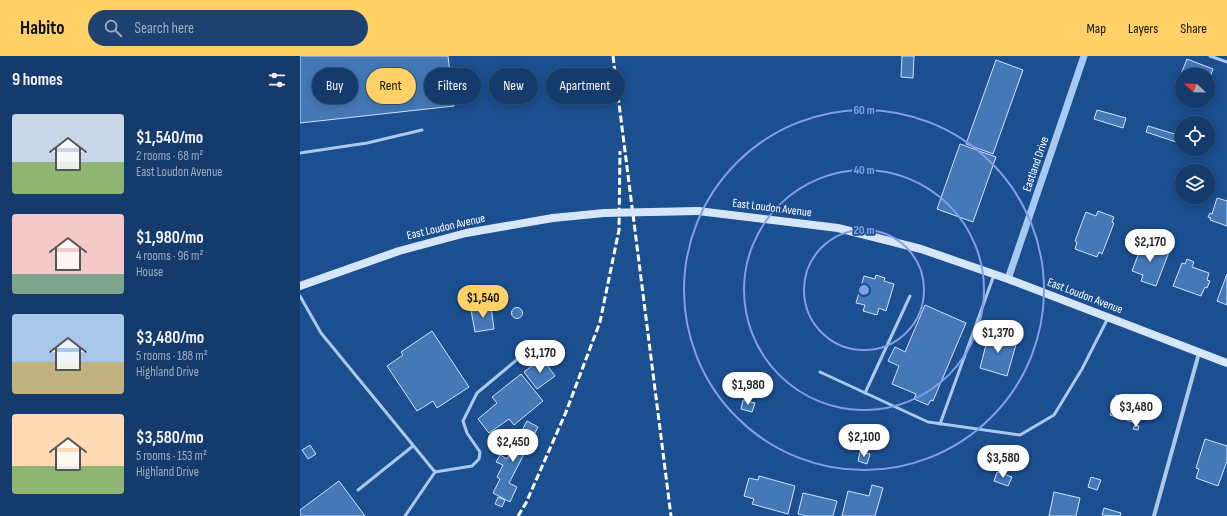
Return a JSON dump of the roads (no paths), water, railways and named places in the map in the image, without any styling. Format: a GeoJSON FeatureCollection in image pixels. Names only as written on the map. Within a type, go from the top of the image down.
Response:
{"type":"FeatureCollection","features":[{"type":"Feature","properties":{"kind":"main road","name":"East Loudon Avenue"},"geometry":{"type":"LineString","coordinates":[[300,286],[336,272],[407,249],[466,233],[553,218],[604,213],[698,211],[838,228],[921,249],[1008,279],[1227,363]]}},
{"type":"Feature","properties":{"kind":"street","name":"Eastland Drive"},"geometry":{"type":"LineString","coordinates":[[1008,279],[1084,56]]}},
{"type":"Feature","properties":{"kind":"street"},"geometry":{"type":"LineString","coordinates":[[1154,516],[1199,352]]}},
{"type":"Feature","properties":{"kind":"lane"},"geometry":{"type":"LineString","coordinates":[[1210,56],[1227,62]]}},
{"type":"Feature","properties":{"kind":"lane"},"geometry":{"type":"LineString","coordinates":[[300,153],[367,143],[422,130]]}},
{"type":"Feature","properties":{"kind":"lane"},"geometry":{"type":"LineString","coordinates":[[940,424],[994,274]]}},
{"type":"Feature","properties":{"kind":"lane"},"geometry":{"type":"LineString","coordinates":[[300,296],[321,333],[435,472]]}},
{"type":"Feature","properties":{"kind":"lane"},"geometry":{"type":"LineString","coordinates":[[865,393],[910,296]]}},
{"type":"Feature","properties":{"kind":"lane"},"geometry":{"type":"LineString","coordinates":[[820,372],[928,422],[1020,435],[1054,415],[1082,369],[1108,318]]}},
{"type":"Feature","properties":{"kind":"lane"},"geometry":{"type":"LineString","coordinates":[[405,516],[435,472],[472,466],[479,459],[480,452],[467,433],[463,421],[477,393],[531,348]]}},
{"type":"Feature","properties":{"kind":"lane"},"geometry":{"type":"LineString","coordinates":[[358,490],[413,446]]}},
{"type":"Feature","properties":{"kind":"railway"},"geometry":{"type":"LineString","coordinates":[[613,56],[671,516]]}},
{"type":"Feature","properties":{"kind":"railway"},"geometry":{"type":"LineString","coordinates":[[518,516],[526,503],[566,412],[600,322],[619,230],[620,151]]}}]}
